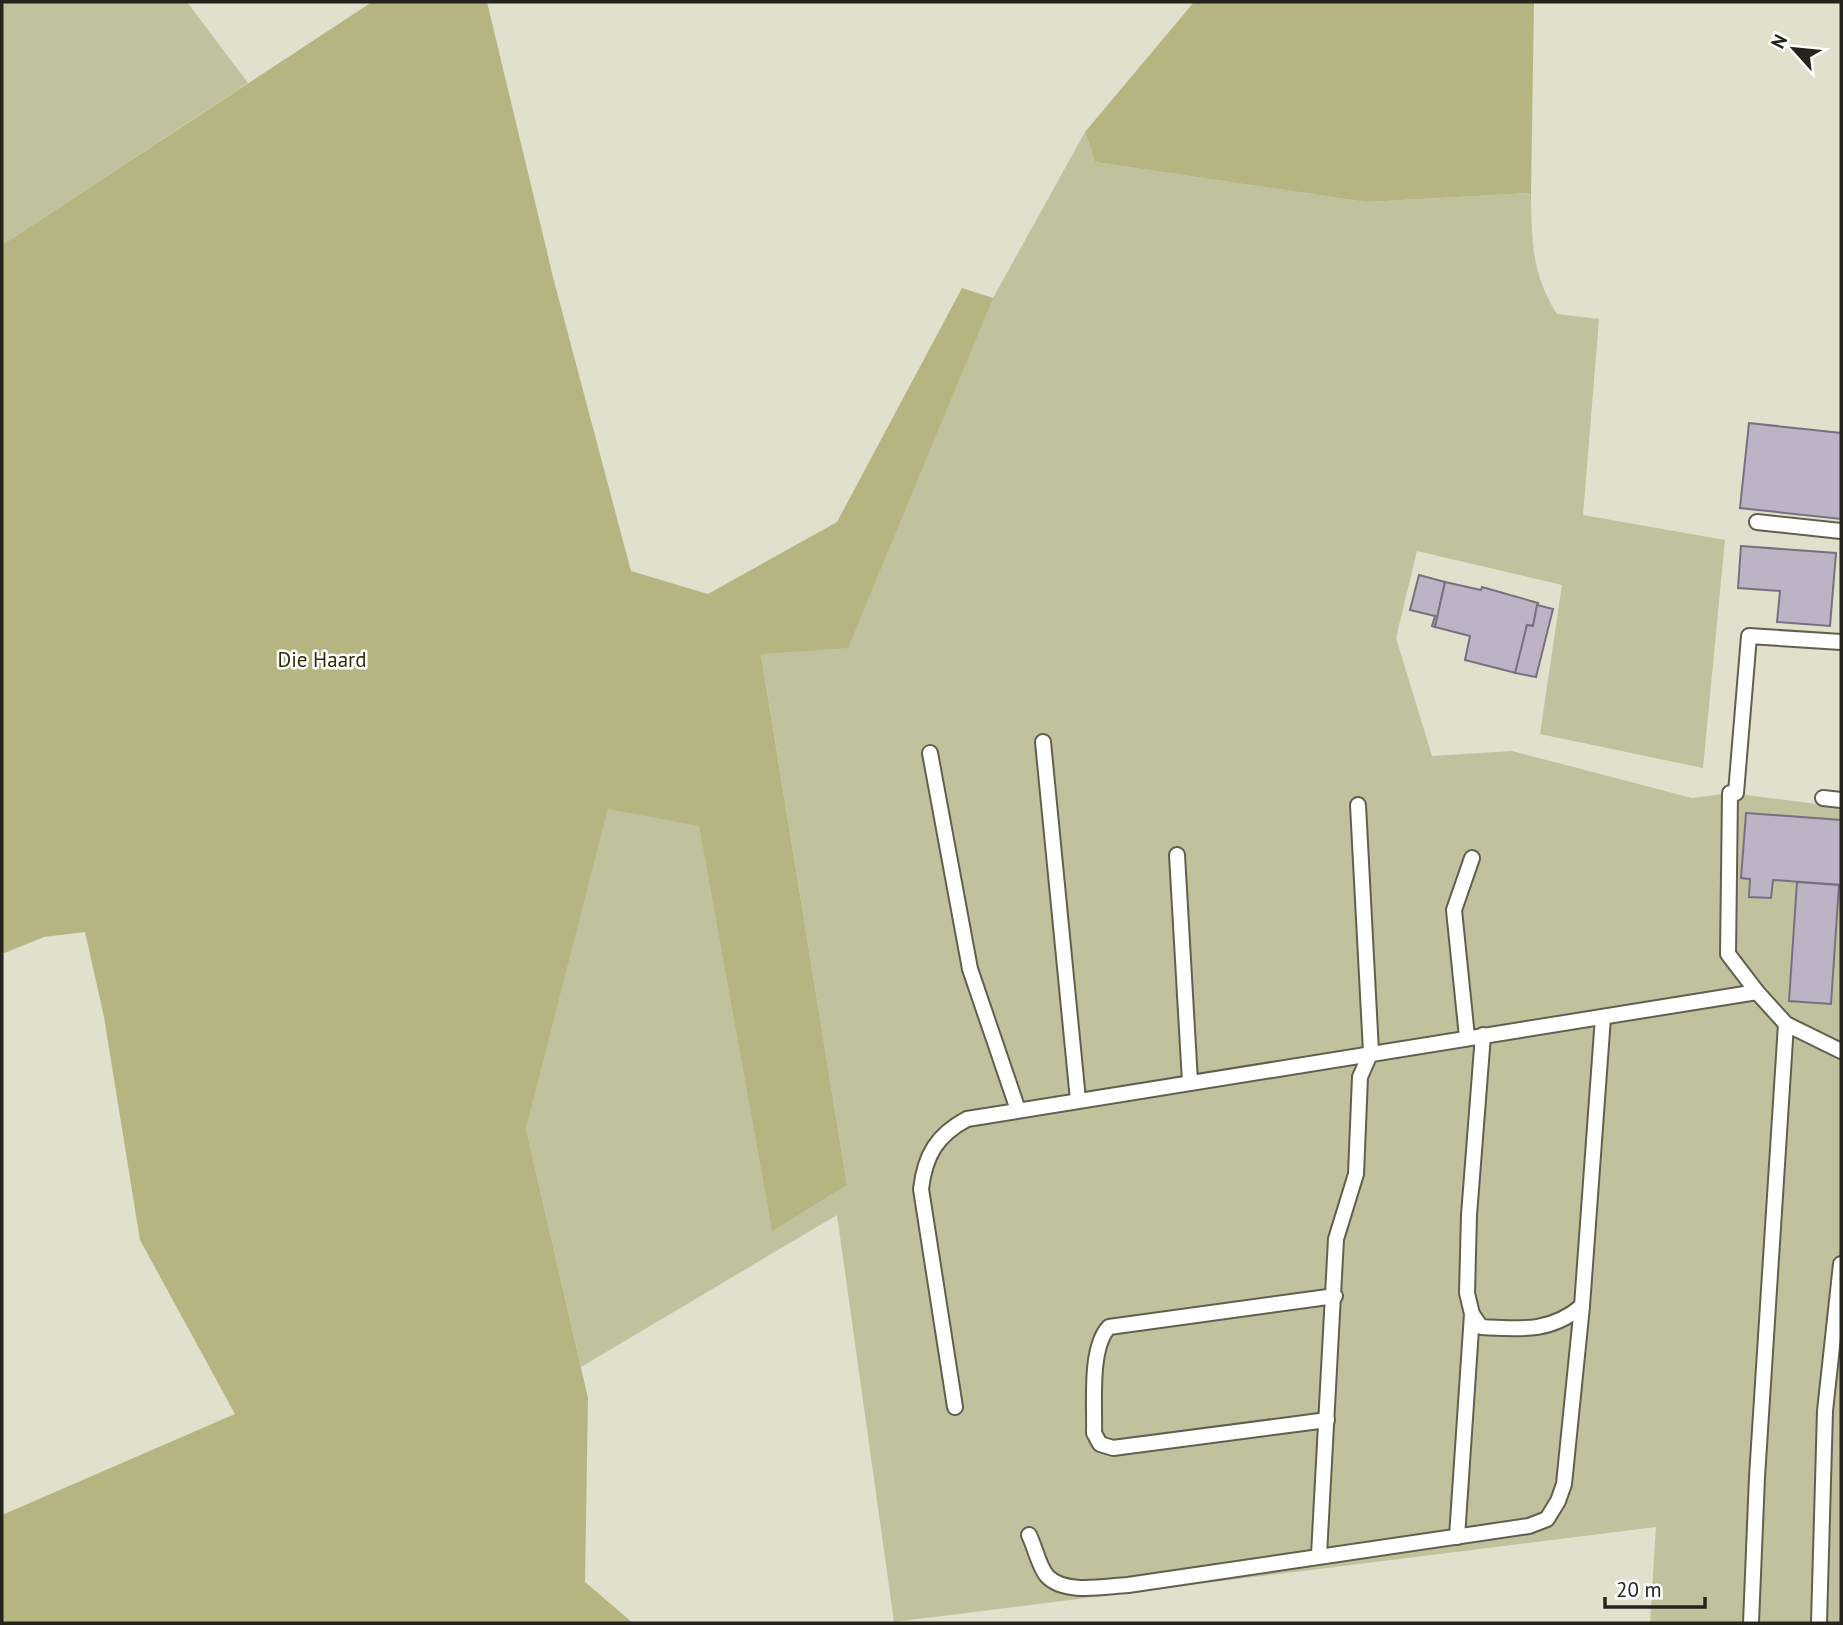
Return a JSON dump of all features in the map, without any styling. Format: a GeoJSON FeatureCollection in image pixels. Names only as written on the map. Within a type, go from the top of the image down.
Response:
{"type":"FeatureCollection","features":[{"type":"Feature","properties":{"kind":"lane"},"geometry":{"type":"LineString","coordinates":[[1757,522],[1841,531]]}},
{"type":"Feature","properties":{"kind":"lane"},"geometry":{"type":"LineString","coordinates":[[1841,642],[1749,636],[1733,793],[1728,954],[1786,1024],[1841,1051]]}},
{"type":"Feature","properties":{"kind":"lane"},"geometry":{"type":"LineString","coordinates":[[1043,742],[1078,1100]]}},
{"type":"Feature","properties":{"kind":"lane"},"geometry":{"type":"LineString","coordinates":[[930,753],[970,969],[1018,1110]]}},
{"type":"Feature","properties":{"kind":"lane"},"geometry":{"type":"LineString","coordinates":[[1823,798],[1841,800]]}},
{"type":"Feature","properties":{"kind":"lane"},"geometry":{"type":"LineString","coordinates":[[1319,1555],[1336,1239],[1356,1174],[1360,1077],[1371,1052],[1358,805]]}},
{"type":"Feature","properties":{"kind":"lane"},"geometry":{"type":"LineString","coordinates":[[1177,855],[1190,1082]]}},
{"type":"Feature","properties":{"kind":"lane"},"geometry":{"type":"LineString","coordinates":[[1467,1037],[1454,910],[1472,858]]}},
{"type":"Feature","properties":{"kind":"lane"},"geometry":{"type":"LineString","coordinates":[[955,1406],[921,1189],[924,1166],[936,1141],[950,1128],[967,1119],[1757,992]]}},
{"type":"Feature","properties":{"kind":"lane"},"geometry":{"type":"LineString","coordinates":[[1030,1535],[1048,1576],[1076,1587],[1128,1585],[1319,1555],[1457,1537],[1529,1525],[1547,1519],[1558,1502],[1564,1484],[1582,1306],[1603,1017]]}},
{"type":"Feature","properties":{"kind":"lane"},"geometry":{"type":"LineString","coordinates":[[1751,1623],[1757,1477],[1786,1024]]}},
{"type":"Feature","properties":{"kind":"lane"},"geometry":{"type":"LineString","coordinates":[[1457,1537],[1472,1314],[1467,1293],[1469,1215],[1483,1035]]}},
{"type":"Feature","properties":{"kind":"lane"},"geometry":{"type":"LineString","coordinates":[[1819,1623],[1825,1411],[1841,1264]]}},
{"type":"Feature","properties":{"kind":"lane"},"geometry":{"type":"LineString","coordinates":[[1327,1420],[1113,1448],[1100,1444],[1094,1433],[1097,1352],[1100,1336],[1109,1327],[1335,1296]]}},
{"type":"Feature","properties":{"kind":"lane"},"geometry":{"type":"LineString","coordinates":[[1472,1314],[1481,1326],[1524,1329],[1565,1321],[1582,1306]]}},
{"type":"Feature","properties":{"kind":"green space"},"geometry":{"type":"Polygon","coordinates":[[[2,2],[187,2],[248,83],[2,245],[2,2]]]}},
{"type":"Feature","properties":{"kind":"green space","name":"Die Haard"},"geometry":{"type":"Polygon","coordinates":[[[372,2],[487,2],[554,281],[631,571],[708,594],[837,522],[962,288],[993,298],[848,648],[761,654],[847,1185],[772,1231],[699,826],[608,809],[526,1129],[588,1398],[585,1582],[633,1623],[2,1623],[2,1515],[235,1414],[140,1240],[104,1017],[85,932],[44,937],[2,954],[2,245],[372,2]]]}},
{"type":"Feature","properties":{"kind":"green space"},"geometry":{"type":"Polygon","coordinates":[[[1194,2],[1534,2],[1531,193],[1366,202],[1095,162],[1085,132],[1194,2]]]}},
{"type":"Feature","properties":{"kind":"green space"},"geometry":{"type":"Polygon","coordinates":[[[1085,132],[1095,162],[1366,202],[1531,193],[1535,256],[1548,299],[1557,314],[1599,319],[1583,515],[1725,540],[1703,768],[1540,734],[1562,585],[1417,551],[1396,638],[1432,756],[1512,751],[1692,798],[1730,793],[1841,807],[1841,1623],[1650,1623],[1656,1527],[894,1622],[837,1215],[581,1367],[526,1129],[608,808],[699,825],[772,1230],[847,1185],[761,653],[993,298],[1085,132]]]}},
{"type":"Feature","properties":{"kind":"building"},"geometry":{"type":"Polygon","coordinates":[[[1749,423],[1841,433],[1841,519],[1740,508],[1749,423]]]}},
{"type":"Feature","properties":{"kind":"building"},"geometry":{"type":"Polygon","coordinates":[[[1741,546],[1836,553],[1830,626],[1777,622],[1780,591],[1738,588],[1741,546]]]}},
{"type":"Feature","properties":{"kind":"building"},"geometry":{"type":"Polygon","coordinates":[[[1419,575],[1445,582],[1435,627],[1432,626],[1435,616],[1410,610],[1419,575]]]}},
{"type":"Feature","properties":{"kind":"building"},"geometry":{"type":"Polygon","coordinates":[[[1445,582],[1481,590],[1482,587],[1538,603],[1533,626],[1527,625],[1516,673],[1465,660],[1470,636],[1435,627],[1445,582]]]}},
{"type":"Feature","properties":{"kind":"building"},"geometry":{"type":"Polygon","coordinates":[[[1537,605],[1553,609],[1536,677],[1515,673],[1527,625],[1533,626],[1537,605]]]}},
{"type":"Feature","properties":{"kind":"building"},"geometry":{"type":"Polygon","coordinates":[[[1746,813],[1841,820],[1841,885],[1773,880],[1771,898],[1749,897],[1750,879],[1741,878],[1746,813]]]}},
{"type":"Feature","properties":{"kind":"building"},"geometry":{"type":"Polygon","coordinates":[[[1797,882],[1839,885],[1831,1004],[1789,1001],[1797,882]]]}}]}
